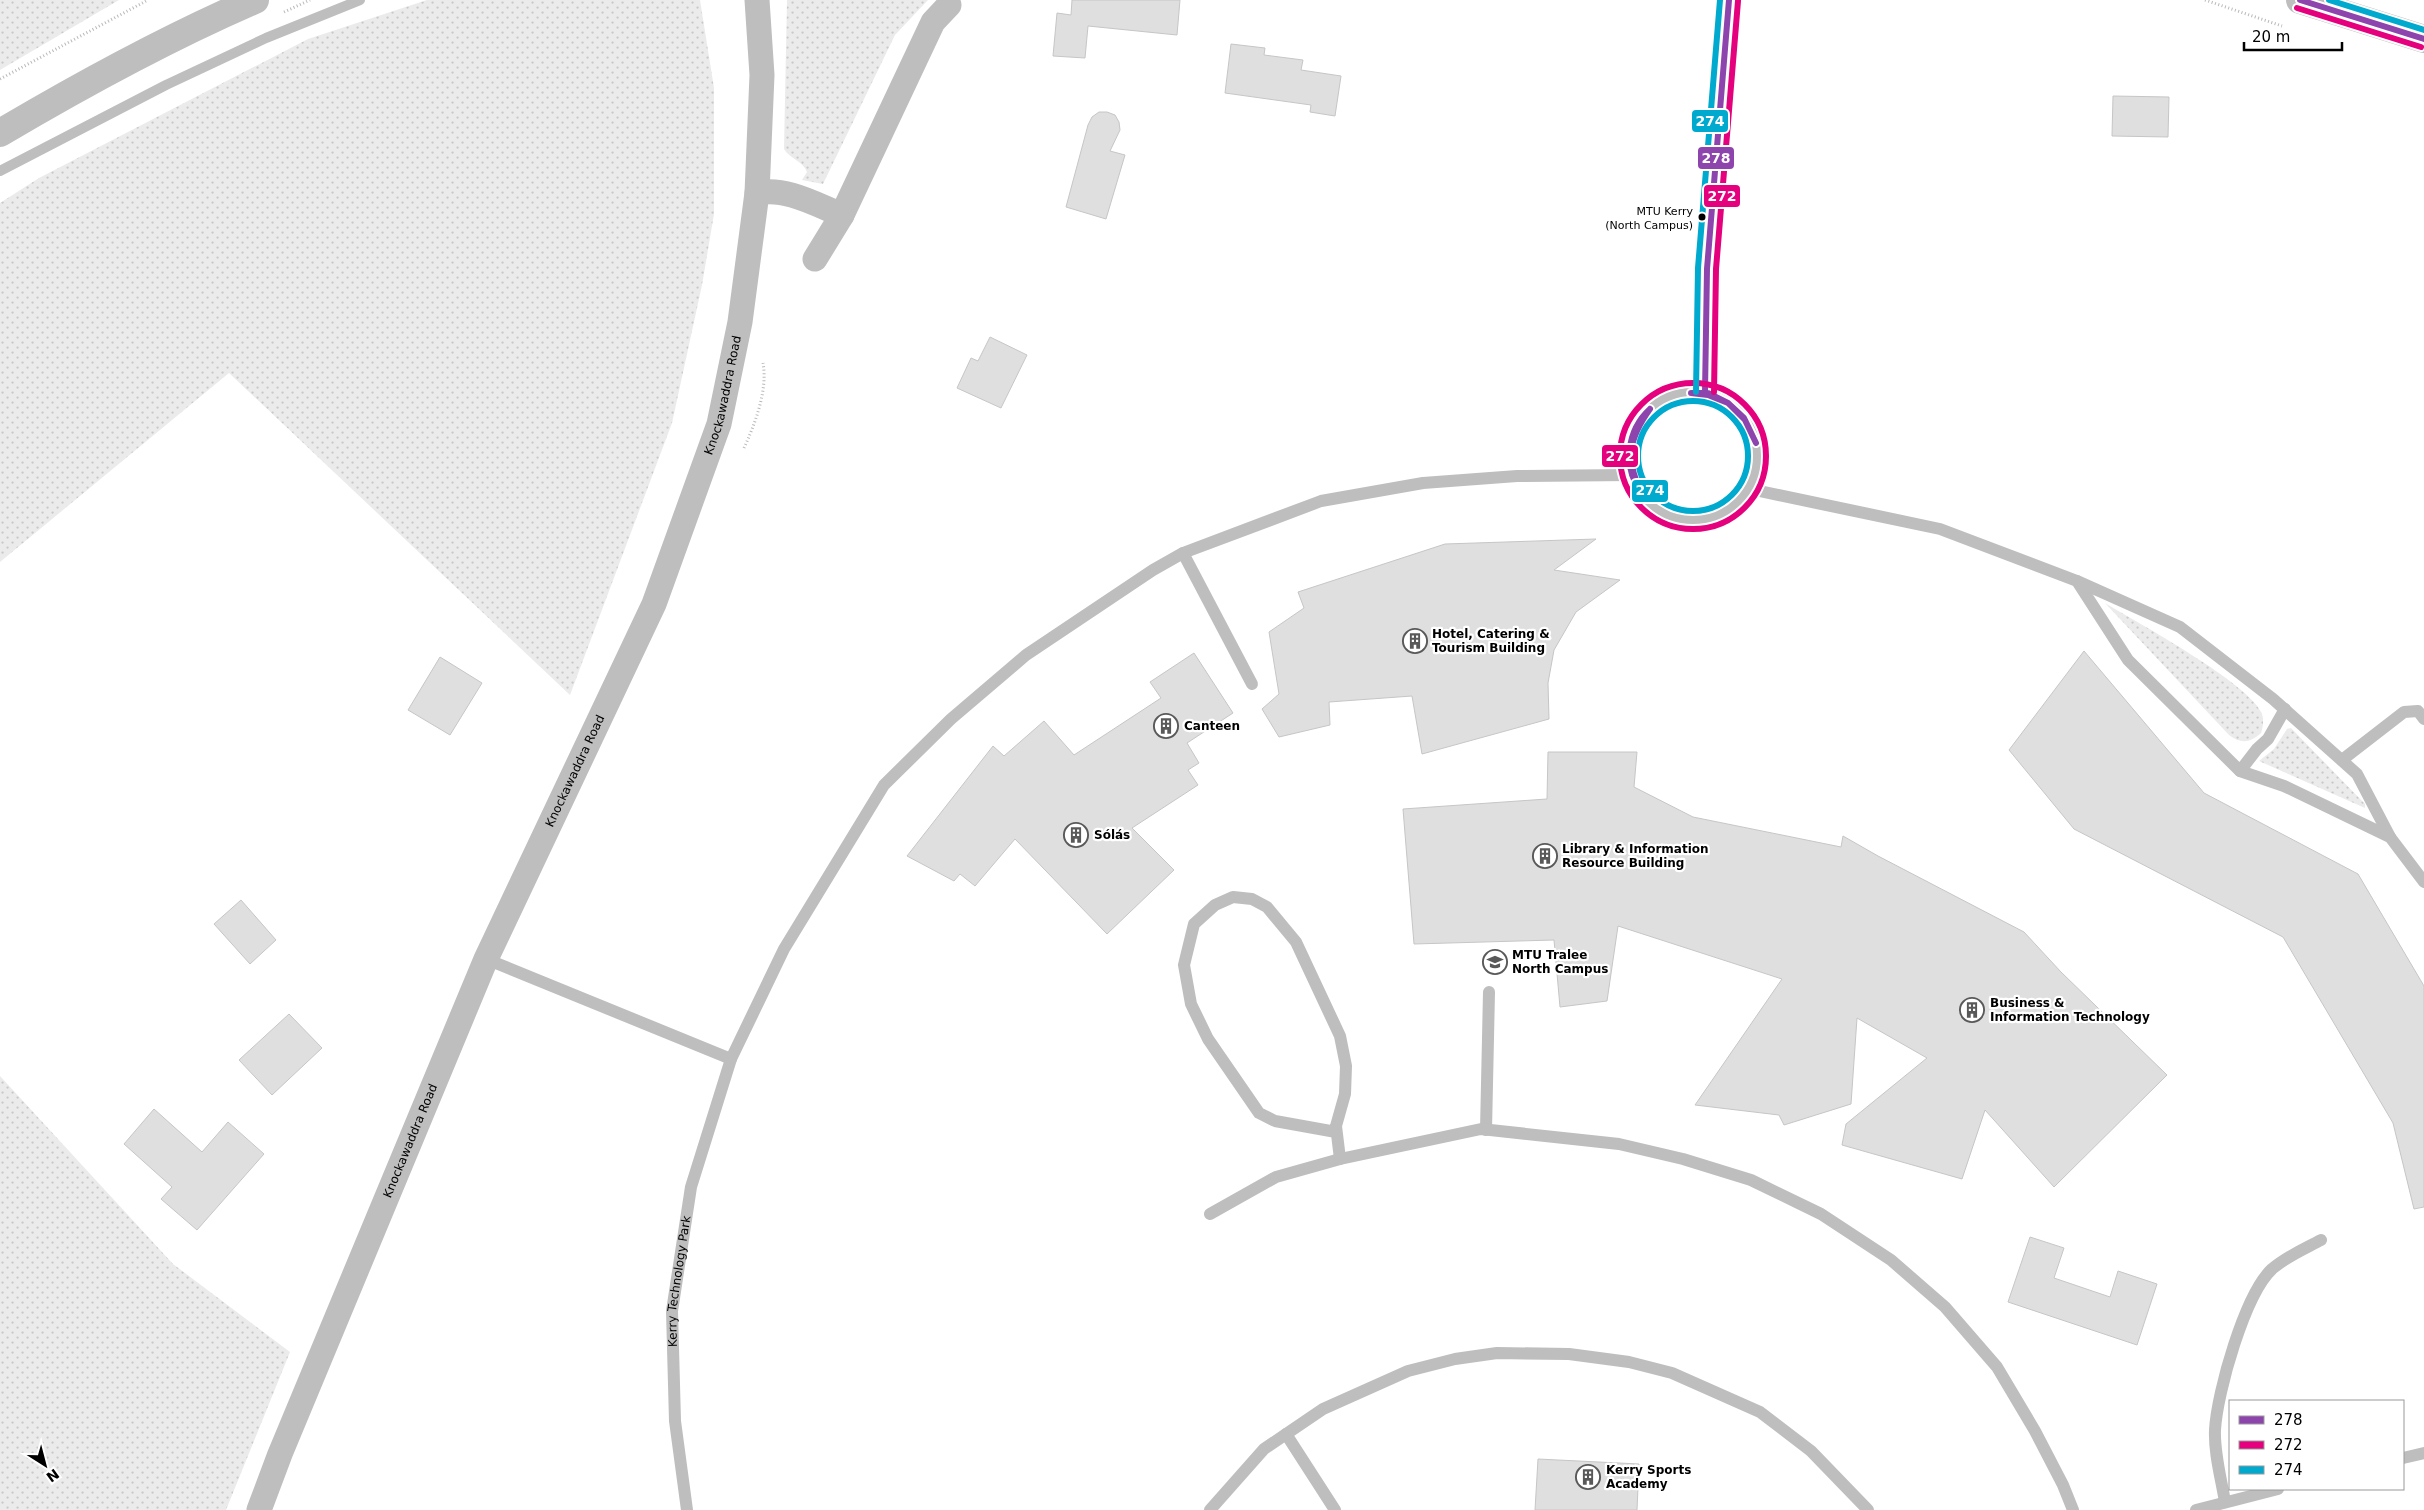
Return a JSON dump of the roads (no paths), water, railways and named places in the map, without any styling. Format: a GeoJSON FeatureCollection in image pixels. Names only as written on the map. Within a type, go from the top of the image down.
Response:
{"type":"FeatureCollection","features":[{"type":"Feature","properties":{"kind":"street"},"geometry":{"type":"LineString","coordinates":[[0,133],[85,83],[217,16],[255,0]]}},
{"type":"Feature","properties":{"kind":"street","name":"Knockawaddra Road"},"geometry":{"type":"LineString","coordinates":[[259,1510],[280,1454],[486,959],[654,604],[719,424],[740,322],[757,193],[762,75],[757,0]]}},
{"type":"Feature","properties":{"kind":"street"},"geometry":{"type":"LineString","coordinates":[[2300,0],[2424,39]]}},
{"type":"Feature","properties":{"kind":"street"},"geometry":{"type":"LineString","coordinates":[[815,259],[842,215],[933,22],[949,5]]}},
{"type":"Feature","properties":{"kind":"street"},"geometry":{"type":"LineString","coordinates":[[757,193],[769,191],[783,193],[842,215]]}},
{"type":"Feature","properties":{"kind":"lane"},"geometry":{"type":"LineString","coordinates":[[1705,392],[1707,269],[1729,0]]}},
{"type":"Feature","properties":{"kind":"lane"},"geometry":{"type":"LineString","coordinates":[[1690,391],[1705,392],[1736,407],[1753,432],[1758,453],[1757,467],[1750,489],[1729,510],[1718,516],[1695,521],[1682,520],[1661,512],[1650,505],[1636,487],[1631,475],[1629,446],[1636,425],[1645,413],[1670,396],[1690,391]]}},
{"type":"Feature","properties":{"kind":"lane","name":"Kerry Technology Park"},"geometry":{"type":"LineString","coordinates":[[687,1510],[675,1421],[672,1311],[690,1187],[731,1059],[784,949],[884,785],[952,719],[1026,655],[1153,570],[1183,554],[1321,501],[1358,494],[1423,483],[1517,476],[1631,475]]}},
{"type":"Feature","properties":{"kind":"lane"},"geometry":{"type":"LineString","coordinates":[[1750,489],[1940,529],[2077,582],[2180,627],[2286,709],[2357,774],[2390,837],[2424,882]]}},
{"type":"Feature","properties":{"kind":"lane"},"geometry":{"type":"LineString","coordinates":[[1183,554],[1252,684]]}},
{"type":"Feature","properties":{"kind":"lane"},"geometry":{"type":"LineString","coordinates":[[2077,582],[2128,660],[2240,771],[2284,786],[2390,837]]}},
{"type":"Feature","properties":{"kind":"lane"},"geometry":{"type":"LineString","coordinates":[[2240,771],[2257,749],[2268,739],[2286,709]]}},
{"type":"Feature","properties":{"kind":"lane"},"geometry":{"type":"LineString","coordinates":[[2342,760],[2404,712],[2418,711],[2424,719]]}},
{"type":"Feature","properties":{"kind":"lane"},"geometry":{"type":"LineString","coordinates":[[1336,1132],[1275,1121],[1259,1113],[1208,1038],[1191,1004],[1184,965],[1194,924],[1215,905],[1233,897],[1252,899],[1267,907],[1296,942],[1340,1036],[1346,1066],[1345,1094],[1336,1126],[1340,1158]]}},
{"type":"Feature","properties":{"kind":"lane"},"geometry":{"type":"LineString","coordinates":[[486,959],[731,1059]]}},
{"type":"Feature","properties":{"kind":"lane"},"geometry":{"type":"LineString","coordinates":[[1486,1130],[1489,992]]}},
{"type":"Feature","properties":{"kind":"lane"},"geometry":{"type":"LineString","coordinates":[[1210,1214],[1276,1177],[1340,1158],[1486,1130],[1619,1144],[1683,1159],[1751,1180],[1821,1214],[1891,1260],[1945,1307],[1997,1367],[2064,1485],[2073,1510]]}},
{"type":"Feature","properties":{"kind":"lane"},"geometry":{"type":"LineString","coordinates":[[2225,1502],[2216,1452],[2215,1429],[2232,1348],[2255,1294],[2270,1271],[2290,1255],[2321,1240]]}},
{"type":"Feature","properties":{"kind":"lane"},"geometry":{"type":"LineString","coordinates":[[1210,1510],[1264,1449],[1323,1409],[1399,1375],[1455,1359],[1497,1353],[1569,1354],[1629,1362],[1672,1373],[1760,1412],[1811,1451],[1868,1510]]}},
{"type":"Feature","properties":{"kind":"lane"},"geometry":{"type":"LineString","coordinates":[[1286,1434],[1335,1510]]}},
{"type":"Feature","properties":{"kind":"lane"},"geometry":{"type":"LineString","coordinates":[[2404,1458],[2424,1453]]}},
{"type":"Feature","properties":{"kind":"lane"},"geometry":{"type":"LineString","coordinates":[[2196,1510],[2274,1490]]}},
{"type":"Feature","properties":{"kind":"waterway"},"geometry":{"type":"LineString","coordinates":[[0,171],[166,85],[266,38],[360,0]]}},
{"type":"Feature","properties":{"kind":"place","name":"MTU Kerry (North Campus)"},"geometry":{"type":"Point","coordinates":[1702,217]}},
{"type":"Feature","properties":{"kind":"place","name":"Hotel, Catering & Tourism Building"},"geometry":{"type":"Point","coordinates":[1415,641]}},
{"type":"Feature","properties":{"kind":"place","name":"Canteen"},"geometry":{"type":"Point","coordinates":[1166,726]}},
{"type":"Feature","properties":{"kind":"place","name":"Sólás"},"geometry":{"type":"Point","coordinates":[1076,835]}},
{"type":"Feature","properties":{"kind":"place","name":"Library & Information Resource Building"},"geometry":{"type":"Point","coordinates":[1545,856]}},
{"type":"Feature","properties":{"kind":"place","name":"MTU Tralee North Campus"},"geometry":{"type":"Point","coordinates":[1495,962]}},
{"type":"Feature","properties":{"kind":"place","name":"Business & Information Technology"},"geometry":{"type":"Point","coordinates":[1972,1010]}},
{"type":"Feature","properties":{"kind":"place","name":"Kerry Sports Academy"},"geometry":{"type":"Point","coordinates":[1588,1477]}}]}
